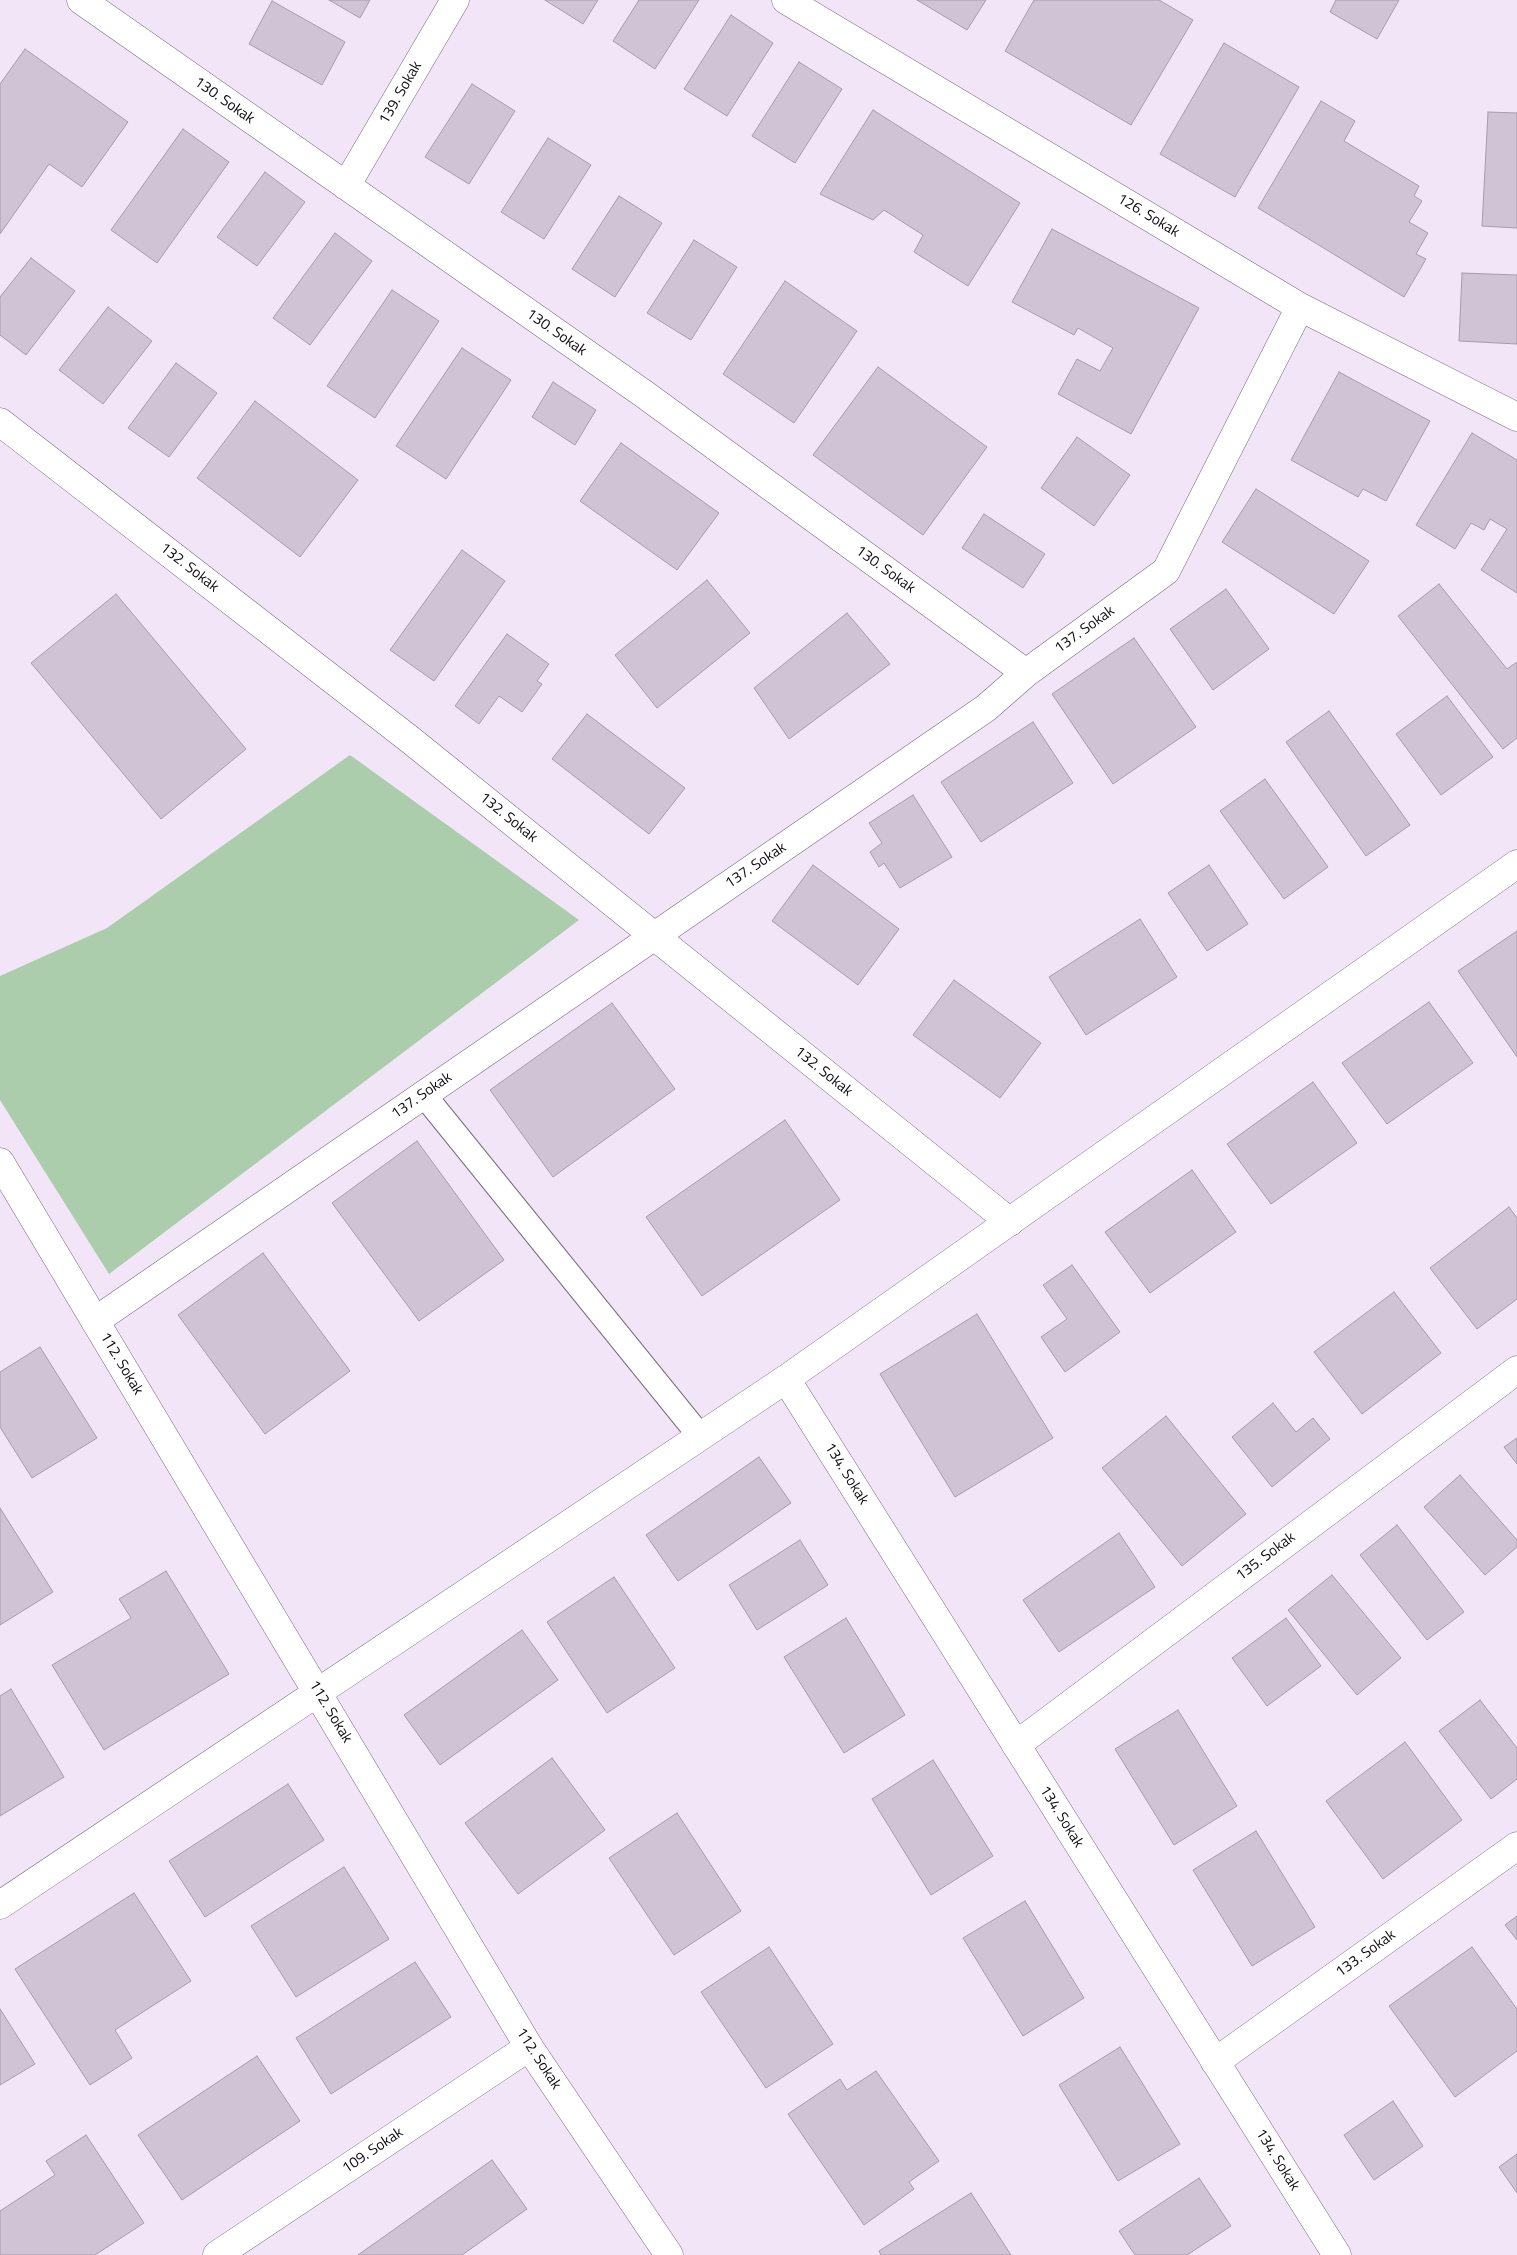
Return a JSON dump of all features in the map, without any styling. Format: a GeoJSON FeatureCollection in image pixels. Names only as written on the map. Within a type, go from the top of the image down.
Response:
{"type":"FeatureCollection","features":[{"type":"Feature","properties":{"kind":"street","name":"130. Sokak"},"geometry":{"type":"LineString","coordinates":[[81,0],[644,394],[1026,674]]}},
{"type":"Feature","properties":{"kind":"street","name":"139. Sokak"},"geometry":{"type":"LineString","coordinates":[[346,186],[455,0]]}},
{"type":"Feature","properties":{"kind":"street","name":"126. Sokak"},"geometry":{"type":"LineString","coordinates":[[786,0],[1300,307],[1517,417]]}},
{"type":"Feature","properties":{"kind":"street","name":"137. Sokak"},"geometry":{"type":"LineString","coordinates":[[95,1321],[986,708],[1026,674],[1166,571],[1300,307]]}},
{"type":"Feature","properties":{"kind":"street","name":"132. Sokak"},"geometry":{"type":"LineString","coordinates":[[0,422],[408,738],[1010,1222]]}},
{"type":"Feature","properties":{"kind":"street"},"geometry":{"type":"LineString","coordinates":[[0,1905],[786,1379],[1517,864]]}},
{"type":"Feature","properties":{"kind":"street","name":"112. Sokak"},"geometry":{"type":"LineString","coordinates":[[0,1162],[529,2047],[669,2255]]}},
{"type":"Feature","properties":{"kind":"street","name":"135. Sokak"},"geometry":{"type":"LineString","coordinates":[[1016,1745],[1517,1370]]}},
{"type":"Feature","properties":{"kind":"street","name":"134. Sokak"},"geometry":{"type":"LineString","coordinates":[[786,1379],[1337,2255]]}},
{"type":"Feature","properties":{"kind":"street","name":"133. Sokak"},"geometry":{"type":"LineString","coordinates":[[1215,2062],[1517,1846]]}},
{"type":"Feature","properties":{"kind":"street","name":"109. Sokak"},"geometry":{"type":"LineString","coordinates":[[217,2255],[529,2047]]}},
{"type":"Feature","properties":{"kind":"lane"},"geometry":{"type":"LineString","coordinates":[[424,1095],[700,1436]]}},
{"type":"Feature","properties":{"kind":"green space"},"geometry":{"type":"Polygon","coordinates":[[[350,755],[579,920],[109,1274],[0,1100],[0,976],[107,928],[350,755]]]}},
{"type":"Feature","properties":{"kind":"building"},"geometry":{"type":"Polygon","coordinates":[[[329,0],[370,0],[360,18],[329,0]]]}},
{"type":"Feature","properties":{"kind":"building"},"geometry":{"type":"Polygon","coordinates":[[[545,0],[598,0],[583,24],[545,0]]]}},
{"type":"Feature","properties":{"kind":"building"},"geometry":{"type":"Polygon","coordinates":[[[639,0],[699,0],[655,69],[613,41],[639,0]]]}},
{"type":"Feature","properties":{"kind":"building"},"geometry":{"type":"Polygon","coordinates":[[[917,0],[986,0],[967,30],[917,0]]]}},
{"type":"Feature","properties":{"kind":"building"},"geometry":{"type":"Polygon","coordinates":[[[1034,0],[1159,0],[1193,20],[1131,125],[1005,51],[1034,0]]]}},
{"type":"Feature","properties":{"kind":"building"},"geometry":{"type":"Polygon","coordinates":[[[1336,0],[1399,0],[1377,39],[1330,12],[1336,0]]]}},
{"type":"Feature","properties":{"kind":"building"},"geometry":{"type":"Polygon","coordinates":[[[272,1],[345,42],[322,85],[249,44],[272,1]]]}},
{"type":"Feature","properties":{"kind":"building"},"geometry":{"type":"Polygon","coordinates":[[[731,15],[773,43],[727,116],[684,89],[731,15]]]}},
{"type":"Feature","properties":{"kind":"building"},"geometry":{"type":"Polygon","coordinates":[[[1224,43],[1299,87],[1235,197],[1160,154],[1224,43]]]}},
{"type":"Feature","properties":{"kind":"building"},"geometry":{"type":"Polygon","coordinates":[[[25,49],[128,122],[82,187],[49,164],[0,234],[0,84],[25,49]]]}},
{"type":"Feature","properties":{"kind":"building"},"geometry":{"type":"Polygon","coordinates":[[[799,62],[842,89],[795,163],[752,136],[799,62]]]}},
{"type":"Feature","properties":{"kind":"building"},"geometry":{"type":"Polygon","coordinates":[[[472,84],[515,111],[469,184],[425,157],[472,84]]]}},
{"type":"Feature","properties":{"kind":"building"},"geometry":{"type":"Polygon","coordinates":[[[1321,101],[1355,121],[1344,141],[1419,186],[1414,196],[1422,201],[1409,222],[1428,233],[1416,254],[1426,259],[1404,297],[1258,208],[1321,101]]]}},
{"type":"Feature","properties":{"kind":"building"},"geometry":{"type":"Polygon","coordinates":[[[873,110],[1020,203],[968,286],[914,252],[923,235],[884,210],[873,220],[820,194],[873,110]]]}},
{"type":"Feature","properties":{"kind":"building"},"geometry":{"type":"Polygon","coordinates":[[[1488,112],[1517,113],[1517,228],[1482,226],[1488,112]]]}},
{"type":"Feature","properties":{"kind":"building"},"geometry":{"type":"Polygon","coordinates":[[[183,129],[229,162],[157,263],[111,230],[183,129]]]}},
{"type":"Feature","properties":{"kind":"building"},"geometry":{"type":"Polygon","coordinates":[[[548,138],[591,165],[544,239],[501,212],[548,138]]]}},
{"type":"Feature","properties":{"kind":"building"},"geometry":{"type":"Polygon","coordinates":[[[265,172],[305,202],[257,266],[217,237],[265,172]]]}},
{"type":"Feature","properties":{"kind":"building"},"geometry":{"type":"Polygon","coordinates":[[[619,196],[662,223],[615,297],[572,269],[619,196]]]}},
{"type":"Feature","properties":{"kind":"building"},"geometry":{"type":"Polygon","coordinates":[[[1052,229],[1199,308],[1131,434],[1058,394],[1077,359],[1100,371],[1113,348],[1078,328],[1074,335],[1012,302],[1052,229]]]}},
{"type":"Feature","properties":{"kind":"building"},"geometry":{"type":"Polygon","coordinates":[[[335,233],[372,261],[310,345],[273,318],[335,233]]]}},
{"type":"Feature","properties":{"kind":"building"},"geometry":{"type":"Polygon","coordinates":[[[694,240],[737,267],[691,340],[647,313],[694,240]]]}},
{"type":"Feature","properties":{"kind":"building"},"geometry":{"type":"Polygon","coordinates":[[[31,258],[75,291],[26,355],[0,335],[0,297],[31,258]]]}},
{"type":"Feature","properties":{"kind":"building"},"geometry":{"type":"Polygon","coordinates":[[[1462,273],[1517,275],[1517,344],[1459,341],[1462,273]]]}},
{"type":"Feature","properties":{"kind":"building"},"geometry":{"type":"Polygon","coordinates":[[[785,281],[857,331],[794,423],[723,374],[785,281]]]}},
{"type":"Feature","properties":{"kind":"building"},"geometry":{"type":"Polygon","coordinates":[[[392,290],[439,321],[375,418],[327,386],[392,290]]]}},
{"type":"Feature","properties":{"kind":"building"},"geometry":{"type":"Polygon","coordinates":[[[108,307],[152,341],[103,404],[59,370],[108,307]]]}},
{"type":"Feature","properties":{"kind":"building"},"geometry":{"type":"Polygon","coordinates":[[[462,348],[511,380],[446,479],[396,446],[462,348]]]}},
{"type":"Feature","properties":{"kind":"building"},"geometry":{"type":"Polygon","coordinates":[[[176,363],[217,393],[169,457],[128,428],[176,363]]]}},
{"type":"Feature","properties":{"kind":"building"},"geometry":{"type":"Polygon","coordinates":[[[878,367],[987,447],[923,535],[813,455],[878,367]]]}},
{"type":"Feature","properties":{"kind":"building"},"geometry":{"type":"Polygon","coordinates":[[[1339,372],[1430,421],[1386,501],[1363,489],[1358,497],[1291,460],[1339,372]]]}},
{"type":"Feature","properties":{"kind":"building"},"geometry":{"type":"Polygon","coordinates":[[[553,382],[596,410],[575,445],[532,417],[553,382]]]}},
{"type":"Feature","properties":{"kind":"building"},"geometry":{"type":"Polygon","coordinates":[[[255,401],[358,480],[300,557],[197,478],[255,401]]]}},
{"type":"Feature","properties":{"kind":"building"},"geometry":{"type":"Polygon","coordinates":[[[1472,433],[1517,460],[1517,593],[1481,570],[1507,529],[1490,519],[1484,530],[1471,523],[1455,549],[1416,525],[1472,433]]]}},
{"type":"Feature","properties":{"kind":"building"},"geometry":{"type":"Polygon","coordinates":[[[1077,437],[1130,475],[1094,526],[1041,488],[1077,437]]]}},
{"type":"Feature","properties":{"kind":"building"},"geometry":{"type":"Polygon","coordinates":[[[621,443],[719,513],[677,570],[580,501],[621,443]]]}},
{"type":"Feature","properties":{"kind":"building"},"geometry":{"type":"Polygon","coordinates":[[[1256,489],[1369,561],[1334,614],[1222,542],[1256,489]]]}},
{"type":"Feature","properties":{"kind":"building"},"geometry":{"type":"Polygon","coordinates":[[[984,514],[1045,554],[1023,588],[962,548],[984,514]]]}},
{"type":"Feature","properties":{"kind":"building"},"geometry":{"type":"Polygon","coordinates":[[[462,550],[505,581],[434,681],[390,650],[462,550]]]}},
{"type":"Feature","properties":{"kind":"building"},"geometry":{"type":"Polygon","coordinates":[[[707,580],[750,633],[657,708],[615,655],[707,580]]]}},
{"type":"Feature","properties":{"kind":"building"},"geometry":{"type":"Polygon","coordinates":[[[1439,584],[1507,669],[1517,662],[1517,738],[1503,749],[1398,616],[1439,584]]]}},
{"type":"Feature","properties":{"kind":"building"},"geometry":{"type":"Polygon","coordinates":[[[1226,589],[1269,649],[1213,690],[1170,629],[1226,589]]]}},
{"type":"Feature","properties":{"kind":"building"},"geometry":{"type":"Polygon","coordinates":[[[116,594],[246,749],[161,819],[31,663],[116,594]]]}},
{"type":"Feature","properties":{"kind":"building"},"geometry":{"type":"Polygon","coordinates":[[[847,613],[890,664],[789,739],[754,688],[847,613]]]}},
{"type":"Feature","properties":{"kind":"building"},"geometry":{"type":"Polygon","coordinates":[[[507,634],[549,664],[537,681],[542,684],[522,712],[499,696],[479,724],[455,706],[507,634]]]}},
{"type":"Feature","properties":{"kind":"building"},"geometry":{"type":"Polygon","coordinates":[[[1134,638],[1196,727],[1113,784],[1052,694],[1134,638]]]}},
{"type":"Feature","properties":{"kind":"building"},"geometry":{"type":"Polygon","coordinates":[[[1447,696],[1493,757],[1441,795],[1396,734],[1447,696]]]}},
{"type":"Feature","properties":{"kind":"building"},"geometry":{"type":"Polygon","coordinates":[[[1329,711],[1410,825],[1366,856],[1286,742],[1329,711]]]}},
{"type":"Feature","properties":{"kind":"building"},"geometry":{"type":"Polygon","coordinates":[[[587,714],[685,788],[649,834],[552,759],[587,714]]]}},
{"type":"Feature","properties":{"kind":"building"},"geometry":{"type":"Polygon","coordinates":[[[1033,722],[1073,783],[981,842],[941,782],[1033,722]]]}},
{"type":"Feature","properties":{"kind":"building"},"geometry":{"type":"Polygon","coordinates":[[[1265,779],[1328,867],[1284,899],[1220,811],[1265,779]]]}},
{"type":"Feature","properties":{"kind":"building"},"geometry":{"type":"Polygon","coordinates":[[[913,795],[952,857],[900,888],[884,863],[879,867],[870,852],[882,843],[869,823],[913,795]]]}},
{"type":"Feature","properties":{"kind":"building"},"geometry":{"type":"Polygon","coordinates":[[[813,865],[899,929],[858,985],[772,921],[813,865]]]}},
{"type":"Feature","properties":{"kind":"building"},"geometry":{"type":"Polygon","coordinates":[[[1209,865],[1248,924],[1207,951],[1168,893],[1209,865]]]}},
{"type":"Feature","properties":{"kind":"building"},"geometry":{"type":"Polygon","coordinates":[[[1140,919],[1177,977],[1086,1035],[1049,977],[1140,919]]]}},
{"type":"Feature","properties":{"kind":"building"},"geometry":{"type":"Polygon","coordinates":[[[1517,931],[1517,1057],[1458,971],[1517,931]]]}},
{"type":"Feature","properties":{"kind":"building"},"geometry":{"type":"Polygon","coordinates":[[[954,980],[1041,1043],[1000,1098],[913,1035],[954,980]]]}},
{"type":"Feature","properties":{"kind":"building"},"geometry":{"type":"Polygon","coordinates":[[[1429,1002],[1473,1063],[1387,1124],[1342,1063],[1429,1002]]]}},
{"type":"Feature","properties":{"kind":"building"},"geometry":{"type":"Polygon","coordinates":[[[612,1003],[675,1089],[553,1177],[490,1090],[612,1003]]]}},
{"type":"Feature","properties":{"kind":"building"},"geometry":{"type":"Polygon","coordinates":[[[1313,1082],[1357,1143],[1271,1204],[1227,1144],[1313,1082]]]}},
{"type":"Feature","properties":{"kind":"building"},"geometry":{"type":"Polygon","coordinates":[[[785,1120],[840,1200],[702,1296],[646,1217],[785,1120]]]}},
{"type":"Feature","properties":{"kind":"building"},"geometry":{"type":"Polygon","coordinates":[[[417,1141],[504,1260],[419,1321],[332,1203],[417,1141]]]}},
{"type":"Feature","properties":{"kind":"building"},"geometry":{"type":"Polygon","coordinates":[[[1192,1170],[1236,1232],[1150,1293],[1105,1232],[1192,1170]]]}},
{"type":"Feature","properties":{"kind":"building"},"geometry":{"type":"Polygon","coordinates":[[[1509,1207],[1517,1218],[1517,1299],[1477,1329],[1430,1268],[1509,1207]]]}},
{"type":"Feature","properties":{"kind":"building"},"geometry":{"type":"Polygon","coordinates":[[[263,1253],[350,1371],[265,1434],[178,1315],[263,1253]]]}},
{"type":"Feature","properties":{"kind":"building"},"geometry":{"type":"Polygon","coordinates":[[[1072,1265],[1120,1332],[1065,1372],[1041,1337],[1067,1319],[1043,1285],[1072,1265]]]}},
{"type":"Feature","properties":{"kind":"building"},"geometry":{"type":"Polygon","coordinates":[[[1394,1292],[1441,1353],[1362,1414],[1314,1352],[1394,1292]]]}},
{"type":"Feature","properties":{"kind":"building"},"geometry":{"type":"Polygon","coordinates":[[[977,1314],[1053,1438],[955,1497],[880,1374],[977,1314]]]}},
{"type":"Feature","properties":{"kind":"building"},"geometry":{"type":"Polygon","coordinates":[[[40,1347],[97,1438],[32,1478],[0,1427],[0,1372],[40,1347]]]}},
{"type":"Feature","properties":{"kind":"building"},"geometry":{"type":"Polygon","coordinates":[[[1273,1403],[1296,1432],[1313,1418],[1330,1439],[1272,1487],[1232,1437],[1273,1403]]]}},
{"type":"Feature","properties":{"kind":"building"},"geometry":{"type":"Polygon","coordinates":[[[1166,1416],[1246,1514],[1182,1566],[1102,1468],[1166,1416]]]}},
{"type":"Feature","properties":{"kind":"building"},"geometry":{"type":"Polygon","coordinates":[[[1517,1438],[1517,1464],[1504,1447],[1517,1438]]]}},
{"type":"Feature","properties":{"kind":"building"},"geometry":{"type":"Polygon","coordinates":[[[759,1457],[791,1503],[678,1581],[646,1535],[759,1457]]]}},
{"type":"Feature","properties":{"kind":"building"},"geometry":{"type":"Polygon","coordinates":[[[1460,1475],[1517,1540],[1517,1547],[1485,1575],[1424,1507],[1460,1475]]]}},
{"type":"Feature","properties":{"kind":"building"},"geometry":{"type":"Polygon","coordinates":[[[0,1508],[53,1592],[0,1625],[0,1508]]]}},
{"type":"Feature","properties":{"kind":"building"},"geometry":{"type":"Polygon","coordinates":[[[1397,1525],[1464,1612],[1427,1640],[1360,1555],[1397,1525]]]}},
{"type":"Feature","properties":{"kind":"building"},"geometry":{"type":"Polygon","coordinates":[[[1119,1533],[1155,1587],[1059,1652],[1023,1600],[1119,1533]]]}},
{"type":"Feature","properties":{"kind":"building"},"geometry":{"type":"Polygon","coordinates":[[[800,1540],[828,1585],[757,1630],[729,1585],[800,1540]]]}},
{"type":"Feature","properties":{"kind":"building"},"geometry":{"type":"Polygon","coordinates":[[[166,1571],[229,1674],[104,1750],[52,1665],[131,1618],[119,1599],[166,1571]]]}},
{"type":"Feature","properties":{"kind":"building"},"geometry":{"type":"Polygon","coordinates":[[[1332,1575],[1401,1658],[1357,1695],[1288,1610],[1332,1575]]]}},
{"type":"Feature","properties":{"kind":"building"},"geometry":{"type":"Polygon","coordinates":[[[614,1577],[675,1668],[607,1713],[547,1622],[614,1577]]]}},
{"type":"Feature","properties":{"kind":"building"},"geometry":{"type":"Polygon","coordinates":[[[846,1618],[905,1715],[844,1753],[784,1657],[846,1618]]]}},
{"type":"Feature","properties":{"kind":"building"},"geometry":{"type":"Polygon","coordinates":[[[1286,1618],[1321,1666],[1267,1706],[1232,1658],[1286,1618]]]}},
{"type":"Feature","properties":{"kind":"building"},"geometry":{"type":"Polygon","coordinates":[[[522,1630],[558,1680],[440,1765],[404,1715],[522,1630]]]}},
{"type":"Feature","properties":{"kind":"building"},"geometry":{"type":"Polygon","coordinates":[[[11,1689],[64,1777],[0,1816],[0,1696],[11,1689]]]}},
{"type":"Feature","properties":{"kind":"building"},"geometry":{"type":"Polygon","coordinates":[[[1480,1700],[1517,1748],[1517,1779],[1491,1799],[1439,1731],[1480,1700]]]}},
{"type":"Feature","properties":{"kind":"building"},"geometry":{"type":"Polygon","coordinates":[[[1178,1710],[1237,1806],[1174,1845],[1115,1749],[1178,1710]]]}},
{"type":"Feature","properties":{"kind":"building"},"geometry":{"type":"Polygon","coordinates":[[[1405,1742],[1462,1820],[1383,1879],[1326,1801],[1405,1742]]]}},
{"type":"Feature","properties":{"kind":"building"},"geometry":{"type":"Polygon","coordinates":[[[552,1758],[605,1830],[518,1894],[465,1823],[552,1758]]]}},
{"type":"Feature","properties":{"kind":"building"},"geometry":{"type":"Polygon","coordinates":[[[933,1760],[993,1856],[931,1895],[872,1799],[933,1760]]]}},
{"type":"Feature","properties":{"kind":"building"},"geometry":{"type":"Polygon","coordinates":[[[288,1784],[324,1840],[205,1917],[169,1861],[288,1784]]]}},
{"type":"Feature","properties":{"kind":"building"},"geometry":{"type":"Polygon","coordinates":[[[677,1813],[741,1911],[674,1955],[609,1858],[677,1813]]]}},
{"type":"Feature","properties":{"kind":"building"},"geometry":{"type":"Polygon","coordinates":[[[1256,1831],[1315,1927],[1252,1966],[1193,1870],[1256,1831]]]}},
{"type":"Feature","properties":{"kind":"building"},"geometry":{"type":"Polygon","coordinates":[[[344,1867],[389,1939],[296,1997],[251,1926],[344,1867]]]}},
{"type":"Feature","properties":{"kind":"building"},"geometry":{"type":"Polygon","coordinates":[[[134,1893],[191,1981],[115,2030],[132,2058],[90,2085],[15,1969],[134,1893]]]}},
{"type":"Feature","properties":{"kind":"building"},"geometry":{"type":"Polygon","coordinates":[[[1025,1901],[1084,1998],[1023,2036],[963,1938],[1025,1901]]]}},
{"type":"Feature","properties":{"kind":"building"},"geometry":{"type":"Polygon","coordinates":[[[1517,1916],[1517,1940],[1505,1925],[1517,1916]]]}},
{"type":"Feature","properties":{"kind":"building"},"geometry":{"type":"Polygon","coordinates":[[[769,1947],[833,2044],[766,2088],[701,1992],[769,1947]]]}},
{"type":"Feature","properties":{"kind":"building"},"geometry":{"type":"Polygon","coordinates":[[[1472,1947],[1517,2009],[1517,2051],[1455,2097],[1389,2006],[1472,1947]]]}},
{"type":"Feature","properties":{"kind":"building"},"geometry":{"type":"Polygon","coordinates":[[[415,1962],[451,2017],[331,2094],[296,2038],[415,1962]]]}},
{"type":"Feature","properties":{"kind":"building"},"geometry":{"type":"Polygon","coordinates":[[[0,2009],[35,2064],[0,2085],[0,2009]]]}},
{"type":"Feature","properties":{"kind":"building"},"geometry":{"type":"Polygon","coordinates":[[[1120,2047],[1180,2144],[1118,2181],[1059,2085],[1120,2047]]]}},
{"type":"Feature","properties":{"kind":"building"},"geometry":{"type":"Polygon","coordinates":[[[257,2056],[300,2121],[182,2200],[138,2135],[257,2056]]]}},
{"type":"Feature","properties":{"kind":"building"},"geometry":{"type":"Polygon","coordinates":[[[876,2071],[939,2161],[909,2182],[914,2189],[864,2225],[788,2114],[840,2079],[847,2090],[876,2071]]]}},
{"type":"Feature","properties":{"kind":"building"},"geometry":{"type":"Polygon","coordinates":[[[1393,2101],[1423,2146],[1374,2180],[1344,2135],[1393,2101]]]}},
{"type":"Feature","properties":{"kind":"building"},"geometry":{"type":"Polygon","coordinates":[[[86,2135],[144,2223],[95,2255],[0,2255],[0,2211],[55,2175],[46,2161],[86,2135]]]}},
{"type":"Feature","properties":{"kind":"building"},"geometry":{"type":"Polygon","coordinates":[[[1517,2154],[1517,2193],[1499,2167],[1517,2154]]]}},
{"type":"Feature","properties":{"kind":"building"},"geometry":{"type":"Polygon","coordinates":[[[492,2160],[527,2209],[462,2255],[358,2255],[492,2160]]]}},
{"type":"Feature","properties":{"kind":"building"},"geometry":{"type":"Polygon","coordinates":[[[1199,2178],[1231,2226],[1187,2255],[1135,2255],[1119,2231],[1199,2178]]]}},
{"type":"Feature","properties":{"kind":"building"},"geometry":{"type":"Polygon","coordinates":[[[971,2193],[1011,2255],[881,2255],[879,2251],[971,2193]]]}}]}
